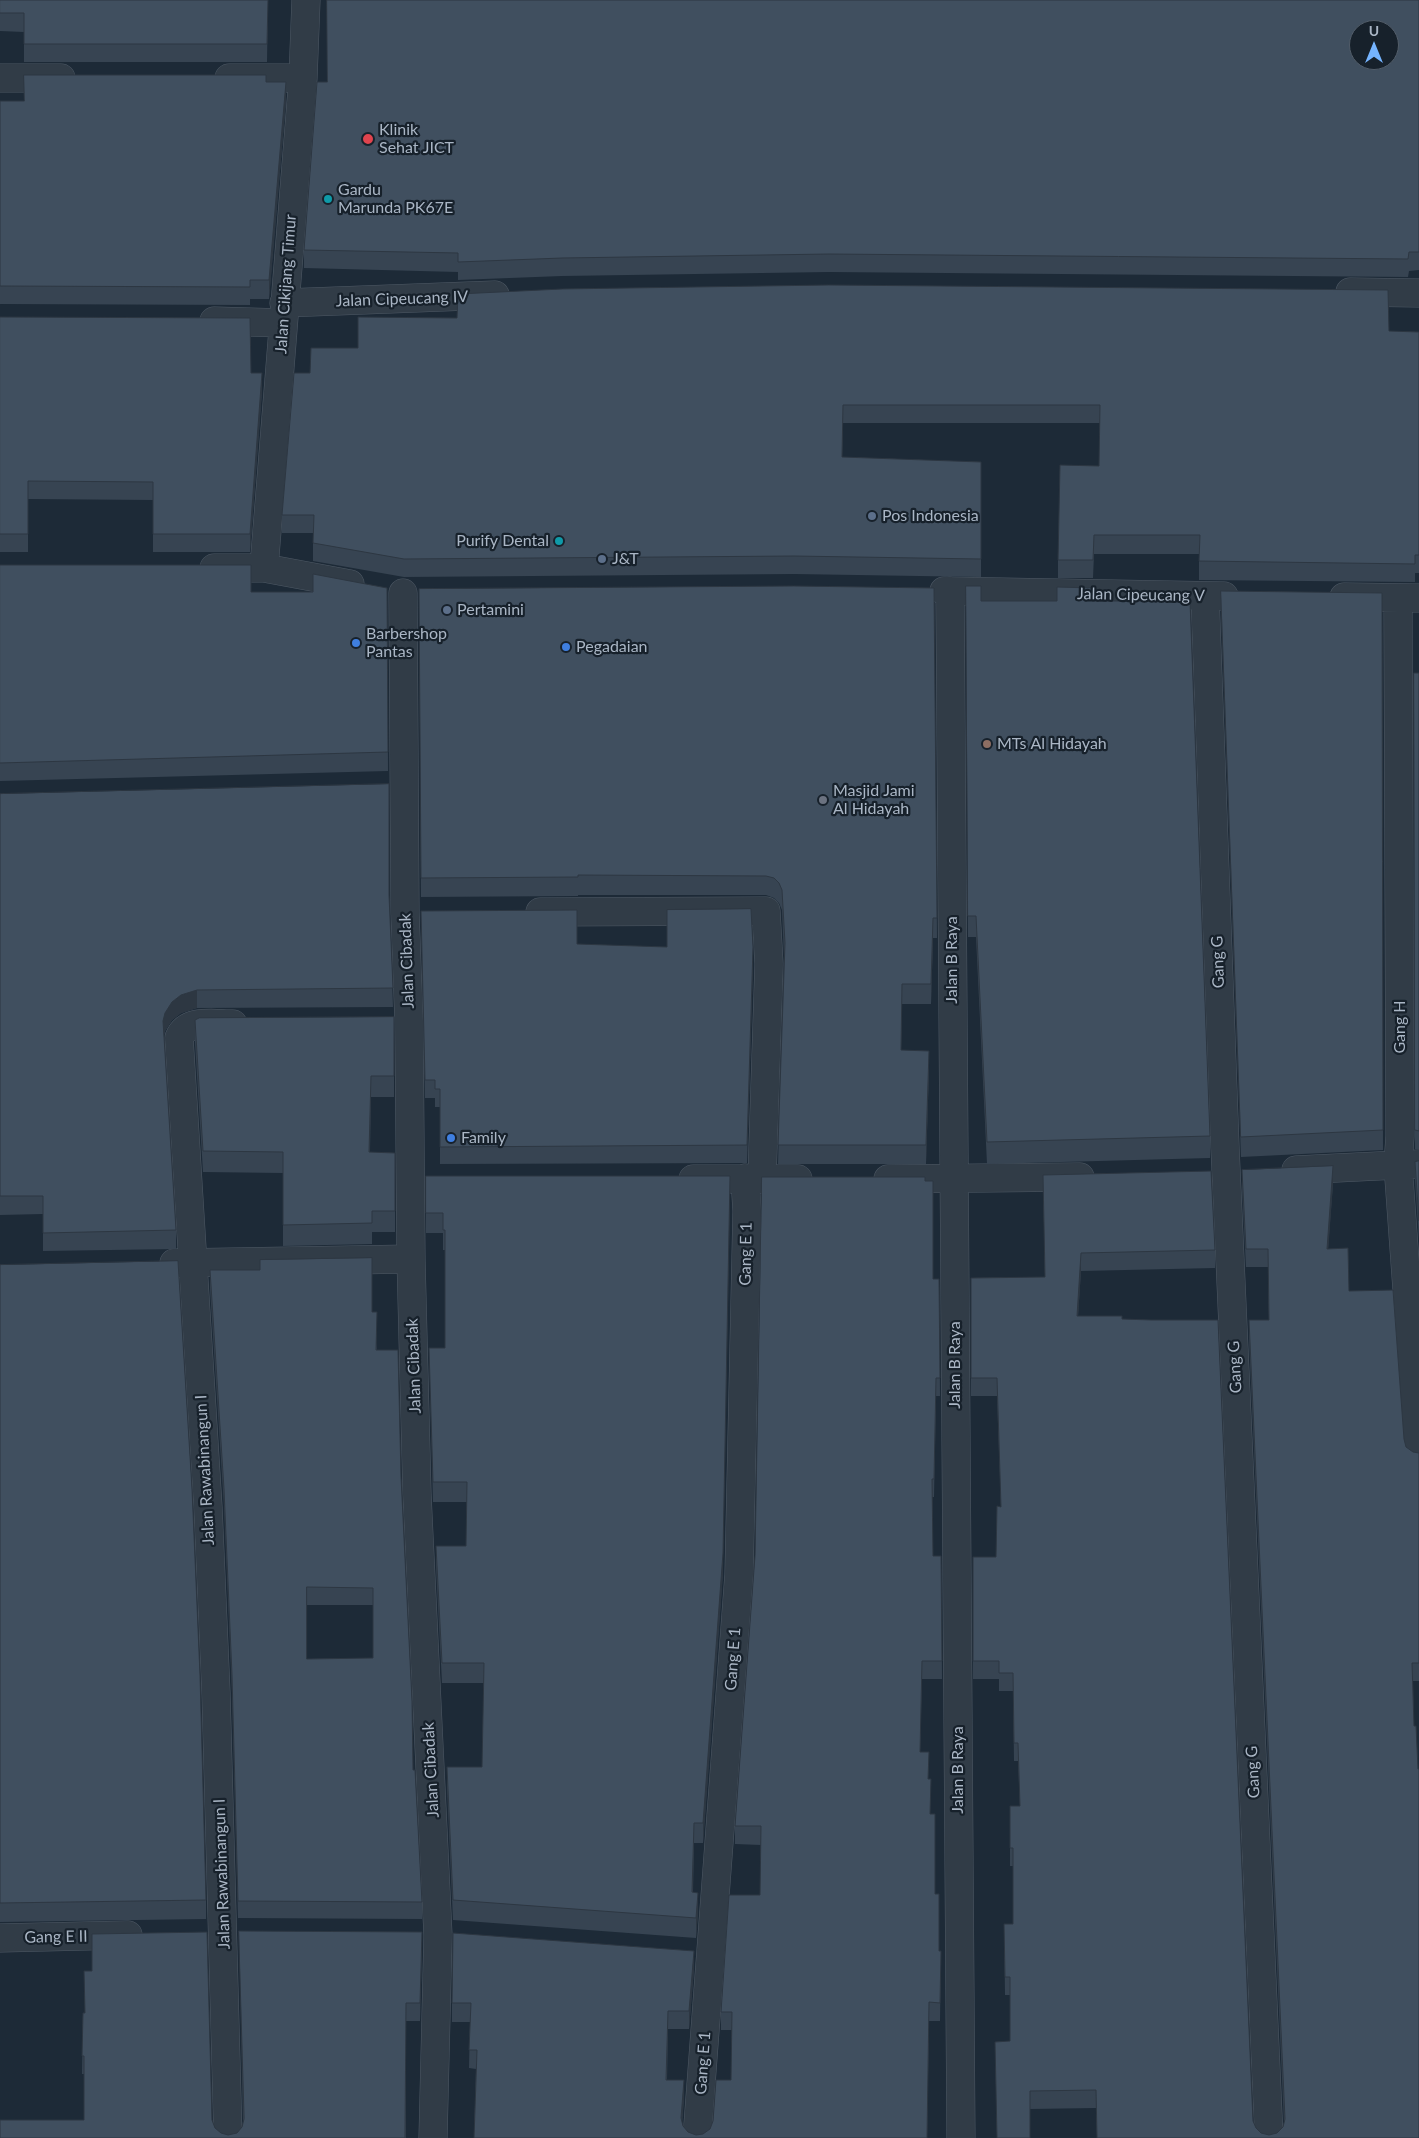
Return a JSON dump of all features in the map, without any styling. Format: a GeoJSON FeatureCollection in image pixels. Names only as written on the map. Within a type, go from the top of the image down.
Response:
{"type":"FeatureCollection","features":[{"type":"Feature","properties":{"kind":"street","name":"Jalan Cikijang Timur"},"geometry":{"type":"LineString","coordinates":[[264,568],[303,78],[306,0]]}},
{"type":"Feature","properties":{"kind":"street"},"geometry":{"type":"LineString","coordinates":[[0,78],[90,78]]}},
{"type":"Feature","properties":{"kind":"street"},"geometry":{"type":"LineString","coordinates":[[209,78],[303,78]]}},
{"type":"Feature","properties":{"kind":"street"},"geometry":{"type":"LineString","coordinates":[[1329,292],[1419,293]]}},
{"type":"Feature","properties":{"kind":"street","name":"Jalan Cipeucang IV"},"geometry":{"type":"LineString","coordinates":[[188,320],[523,293]]}},
{"type":"Feature","properties":{"kind":"street"},"geometry":{"type":"LineString","coordinates":[[186,568],[264,568],[403,593],[432,593]]}},
{"type":"Feature","properties":{"kind":"street","name":"Jalan Cipeucang V"},"geometry":{"type":"LineString","coordinates":[[920,591],[1253,596]]}},
{"type":"Feature","properties":{"kind":"street","name":"Jalan B Raya"},"geometry":{"type":"LineString","coordinates":[[950,591],[961,2138]]}},
{"type":"Feature","properties":{"kind":"street","name":"Jalan Cibadak"},"geometry":{"type":"LineString","coordinates":[[403,593],[406,786],[417,913],[409,1022],[411,1259],[418,1504],[448,1936],[433,2138]]}},
{"type":"Feature","properties":{"kind":"street","name":"Gang G"},"geometry":{"type":"LineString","coordinates":[[1205,596],[1226,1173],[1269,2138]]}},
{"type":"Feature","properties":{"kind":"street"},"geometry":{"type":"LineString","coordinates":[[1321,597],[1408,598]]}},
{"type":"Feature","properties":{"kind":"street","name":"Gang H"},"geometry":{"type":"LineString","coordinates":[[1408,598],[1400,1136],[1408,1164],[1419,1456]]}},
{"type":"Feature","properties":{"kind":"street"},"geometry":{"type":"LineString","coordinates":[[376,787],[406,786]]}},
{"type":"Feature","properties":{"kind":"street","name":"Gang E 1"},"geometry":{"type":"LineString","coordinates":[[519,912],[766,911],[768,964],[753,1178],[747,1220],[739,1574],[697,2138]]}},
{"type":"Feature","properties":{"kind":"street"},"geometry":{"type":"LineString","coordinates":[[380,1022],[409,1022]]}},
{"type":"Feature","properties":{"kind":"street","name":"Jalan Rawabinangun I"},"geometry":{"type":"LineString","coordinates":[[228,2138],[233,1934],[213,1624],[180,1038],[182,1032],[187,1027],[197,1024],[255,1024]]}},
{"type":"Feature","properties":{"kind":"street"},"geometry":{"type":"LineString","coordinates":[[1197,1174],[1408,1164]]}},
{"type":"Feature","properties":{"kind":"street"},"geometry":{"type":"LineString","coordinates":[[867,1179],[954,1180],[1100,1176]]}},
{"type":"Feature","properties":{"kind":"street"},"geometry":{"type":"LineString","coordinates":[[666,1179],[820,1179]]}},
{"type":"Feature","properties":{"kind":"street"},"geometry":{"type":"LineString","coordinates":[[410,1180],[440,1180]]}},
{"type":"Feature","properties":{"kind":"street"},"geometry":{"type":"LineString","coordinates":[[144,1264],[411,1259]]}},
{"type":"Feature","properties":{"kind":"street"},"geometry":{"type":"LineString","coordinates":[[194,1934],[233,1934]]}},
{"type":"Feature","properties":{"kind":"street","name":"Gang E II"},"geometry":{"type":"LineString","coordinates":[[0,1938],[156,1935]]}},
{"type":"Feature","properties":{"kind":"street"},"geometry":{"type":"LineString","coordinates":[[409,1935],[448,1936]]}},
{"type":"Feature","properties":{"kind":"street"},"geometry":{"type":"LineString","coordinates":[[682,1953],[711,1955]]}},
{"type":"Feature","properties":{"kind":"building"},"geometry":{"type":"Polygon","coordinates":[[[0,0],[268,0],[267,44],[24,44],[24,13],[0,13],[0,0]]]}},
{"type":"Feature","properties":{"kind":"building"},"geometry":{"type":"Polygon","coordinates":[[[327,0],[1419,0],[1419,252],[1409,252],[1408,259],[829,254],[562,258],[458,262],[458,253],[304,250],[317,82],[327,82],[327,0]]]}},
{"type":"Feature","properties":{"kind":"building"},"geometry":{"type":"Polygon","coordinates":[[[24,75],[266,75],[266,82],[286,82],[269,280],[250,280],[250,287],[0,286],[0,101],[24,101],[24,75]]]}},
{"type":"Feature","properties":{"kind":"building"},"geometry":{"type":"Polygon","coordinates":[[[829,285],[1388,290],[1389,331],[1419,332],[1419,555],[1415,555],[1415,564],[1199,561],[1200,535],[1094,535],[1093,560],[1058,560],[1060,465],[1099,466],[1100,405],[843,405],[842,457],[981,462],[981,559],[794,556],[404,559],[313,543],[314,515],[282,515],[294,373],[310,373],[311,348],[358,348],[358,317],[457,318],[458,294],[562,289],[829,285]]]}},
{"type":"Feature","properties":{"kind":"building"},"geometry":{"type":"Polygon","coordinates":[[[0,317],[250,318],[251,373],[262,373],[250,534],[153,534],[153,482],[28,481],[28,534],[0,534],[0,317]]]}},
{"type":"Feature","properties":{"kind":"building"},"geometry":{"type":"Polygon","coordinates":[[[0,565],[251,565],[251,592],[313,592],[313,574],[387,588],[388,752],[0,763],[0,565]]]}},
{"type":"Feature","properties":{"kind":"building"},"geometry":{"type":"Polygon","coordinates":[[[794,586],[934,588],[937,918],[933,918],[931,984],[902,984],[901,1050],[929,1051],[926,1145],[778,1145],[785,943],[782,890],[774,878],[766,876],[578,875],[578,877],[421,878],[419,589],[794,586]]]}},
{"type":"Feature","properties":{"kind":"building"},"geometry":{"type":"Polygon","coordinates":[[[966,586],[981,586],[981,601],[1057,601],[1057,587],[1093,588],[1092,601],[1190,601],[1210,1136],[987,1142],[976,916],[968,916],[966,586]]]}},
{"type":"Feature","properties":{"kind":"building"},"geometry":{"type":"Polygon","coordinates":[[[1221,591],[1382,593],[1383,1130],[1241,1137],[1221,591]]]}},
{"type":"Feature","properties":{"kind":"building"},"geometry":{"type":"Polygon","coordinates":[[[1414,673],[1419,673],[1419,1131],[1415,1130],[1414,673]]]}},
{"type":"Feature","properties":{"kind":"building"},"geometry":{"type":"Polygon","coordinates":[[[389,784],[389,895],[393,988],[197,990],[181,995],[172,1002],[165,1013],[163,1021],[176,1230],[43,1233],[43,1196],[0,1196],[0,794],[389,784]]]}},
{"type":"Feature","properties":{"kind":"building"},"geometry":{"type":"Polygon","coordinates":[[[751,909],[753,947],[747,1145],[440,1147],[440,1089],[435,1089],[435,1080],[425,1080],[421,911],[577,910],[577,944],[667,947],[667,910],[751,909]]]}},
{"type":"Feature","properties":{"kind":"building"},"geometry":{"type":"Polygon","coordinates":[[[394,1017],[394,1076],[371,1076],[369,1152],[395,1153],[395,1211],[372,1211],[372,1223],[283,1225],[283,1152],[203,1151],[195,1020],[199,1018],[394,1017]]]}},
{"type":"Feature","properties":{"kind":"building"},"geometry":{"type":"Polygon","coordinates":[[[1419,1161],[1419,1221],[1415,1162],[1419,1161]]]}},
{"type":"Feature","properties":{"kind":"building"},"geometry":{"type":"Polygon","coordinates":[[[1333,1166],[1327,1249],[1348,1248],[1349,1291],[1393,1290],[1404,1439],[1406,1447],[1413,1452],[1419,1453],[1419,1663],[1412,1663],[1414,1726],[1416,1726],[1419,1769],[1419,2138],[1097,2138],[1096,2090],[1030,2091],[1030,2138],[997,2138],[995,2042],[1010,2041],[1010,1977],[1005,1977],[1004,1924],[1013,1924],[1013,1848],[1010,1848],[1010,1806],[1020,1806],[1018,1743],[1014,1743],[1013,1673],[999,1673],[999,1661],[973,1661],[973,1557],[996,1557],[997,1506],[1001,1507],[997,1378],[971,1378],[971,1278],[1045,1277],[1043,1175],[1211,1171],[1215,1250],[1081,1253],[1077,1316],[1122,1316],[1122,1319],[1151,1320],[1218,1320],[1253,2121],[1261,2133],[1269,2135],[1277,2133],[1283,2127],[1285,2119],[1249,1320],[1269,1320],[1268,1249],[1246,1249],[1242,1170],[1333,1166]]]}},
{"type":"Feature","properties":{"kind":"building"},"geometry":{"type":"Polygon","coordinates":[[[426,1176],[730,1176],[723,1553],[703,1823],[694,1823],[692,1892],[698,1893],[696,1918],[453,1900],[447,1767],[482,1767],[484,1663],[442,1663],[436,1546],[466,1546],[467,1482],[433,1482],[429,1348],[445,1348],[445,1230],[443,1230],[443,1213],[426,1213],[426,1176]]]}},
{"type":"Feature","properties":{"kind":"building"},"geometry":{"type":"Polygon","coordinates":[[[762,1177],[925,1177],[925,1181],[933,1181],[933,1279],[939,1279],[940,1378],[936,1378],[934,1479],[932,1479],[933,1556],[941,1556],[942,1661],[922,1661],[920,1752],[929,1752],[928,1779],[931,1779],[930,1814],[935,1814],[935,1894],[939,1894],[939,1951],[941,1951],[940,2003],[929,2002],[927,2138],[474,2138],[477,2050],[469,2050],[471,2003],[452,2003],[453,1933],[694,1951],[689,2011],[668,2011],[666,2080],[684,2080],[681,2118],[683,2126],[688,2132],[696,2135],[703,2134],[710,2129],[713,2121],[716,2080],[731,2080],[732,2012],[721,2012],[729,1895],[760,1895],[761,1826],[735,1826],[755,1556],[762,1177]]]}},
{"type":"Feature","properties":{"kind":"building"},"geometry":{"type":"Polygon","coordinates":[[[372,1258],[372,1312],[377,1312],[376,1350],[398,1350],[401,1477],[412,1701],[413,1770],[415,1770],[422,1902],[238,1901],[232,1675],[224,1489],[210,1270],[260,1270],[260,1260],[372,1258]],[[307,1587],[307,1659],[373,1658],[373,1588],[307,1587]]]}},
{"type":"Feature","properties":{"kind":"building"},"geometry":{"type":"Polygon","coordinates":[[[178,1261],[192,1489],[200,1675],[206,1900],[0,1903],[0,1265],[178,1261]]]}},
{"type":"Feature","properties":{"kind":"building"},"geometry":{"type":"Polygon","coordinates":[[[239,1931],[422,1932],[420,2003],[406,2003],[405,2138],[0,2138],[0,2120],[84,2120],[84,2056],[82,2056],[83,2013],[85,2013],[84,1971],[92,1971],[92,1934],[207,1932],[212,2120],[215,2128],[221,2133],[228,2135],[237,2133],[242,2127],[244,2119],[239,1931]]]}},
{"type":"Feature","properties":{"kind":"place","name":"Klinik Sehat JICT"},"geometry":{"type":"Point","coordinates":[368,139]}},
{"type":"Feature","properties":{"kind":"place","name":"Gardu Marunda PK67E"},"geometry":{"type":"Point","coordinates":[328,199]}},
{"type":"Feature","properties":{"kind":"place","name":"Pos Indonesia"},"geometry":{"type":"Point","coordinates":[872,516]}},
{"type":"Feature","properties":{"kind":"place","name":"Purify Dental"},"geometry":{"type":"Point","coordinates":[559,541]}},
{"type":"Feature","properties":{"kind":"place","name":"J&T"},"geometry":{"type":"Point","coordinates":[602,559]}},
{"type":"Feature","properties":{"kind":"place","name":"Pertamini"},"geometry":{"type":"Point","coordinates":[447,610]}},
{"type":"Feature","properties":{"kind":"place","name":"Barbershop Pantas"},"geometry":{"type":"Point","coordinates":[356,643]}},
{"type":"Feature","properties":{"kind":"place","name":"Pegadaian"},"geometry":{"type":"Point","coordinates":[566,647]}},
{"type":"Feature","properties":{"kind":"place","name":"MTs Al Hidayah"},"geometry":{"type":"Point","coordinates":[987,744]}},
{"type":"Feature","properties":{"kind":"place","name":"Masjid Jami Al Hidayah"},"geometry":{"type":"Point","coordinates":[823,800]}},
{"type":"Feature","properties":{"kind":"place","name":"Family"},"geometry":{"type":"Point","coordinates":[451,1138]}}]}
